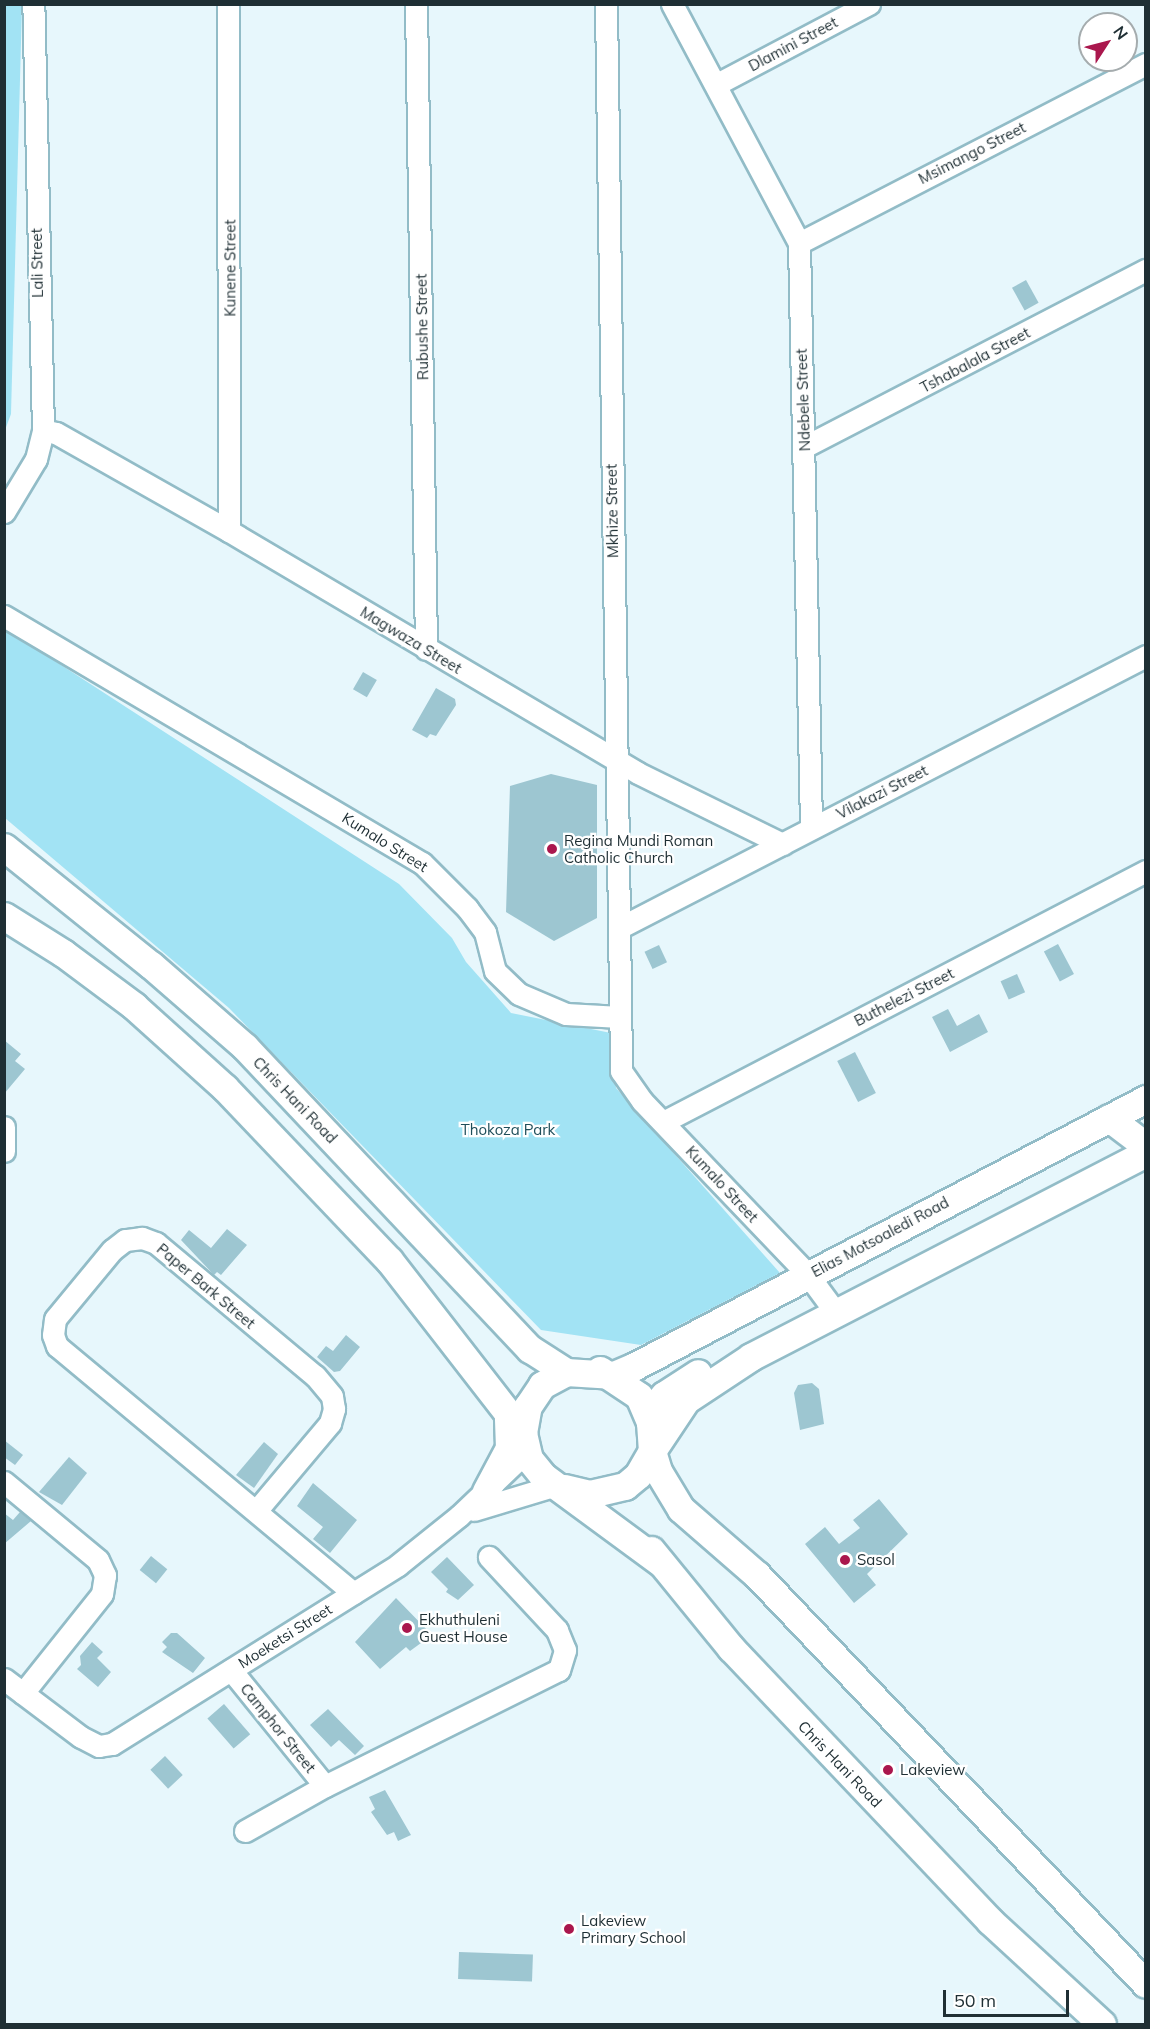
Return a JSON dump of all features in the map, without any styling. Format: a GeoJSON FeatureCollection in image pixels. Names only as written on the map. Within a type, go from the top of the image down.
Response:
{"type":"FeatureCollection","features":[{"type":"Feature","properties":{"kind":"main road","name":"Chris Hani Road"},"geometry":{"type":"LineString","coordinates":[[4,847],[151,965],[244,1047],[530,1349],[566,1372]]}},
{"type":"Feature","properties":{"kind":"main road"},"geometry":{"type":"LineString","coordinates":[[4,916],[63,953],[134,1006],[225,1088],[389,1260],[506,1411],[524,1442],[534,1467],[661,1563]]}},
{"type":"Feature","properties":{"kind":"main road","name":"Elias Motsoaledi Road"},"geometry":{"type":"LineString","coordinates":[[614,1375],[1146,1099]]}},
{"type":"Feature","properties":{"kind":"main road"},"geometry":{"type":"LineString","coordinates":[[1109,1118],[1146,1146]]}},
{"type":"Feature","properties":{"kind":"main road"},"geometry":{"type":"LineString","coordinates":[[557,1485],[590,1494],[614,1491],[632,1481],[686,1400],[750,1357],[1146,1153]]}},
{"type":"Feature","properties":{"kind":"main road"},"geometry":{"type":"LineString","coordinates":[[504,1322],[543,1346],[614,1375],[639,1396],[650,1422],[652,1451],[658,1471],[681,1509],[757,1575],[1146,1984]]}},
{"type":"Feature","properties":{"kind":"main road"},"geometry":{"type":"LineString","coordinates":[[650,1422],[655,1405],[688,1377],[750,1357]]}},
{"type":"Feature","properties":{"kind":"main road"},"geometry":{"type":"LineString","coordinates":[[524,1442],[532,1395],[566,1372],[614,1375]]}},
{"type":"Feature","properties":{"kind":"main road"},"geometry":{"type":"LineString","coordinates":[[486,1491],[509,1448],[510,1433],[506,1411]]}},
{"type":"Feature","properties":{"kind":"main road","name":"Chris Hani Road"},"geometry":{"type":"LineString","coordinates":[[590,1494],[626,1524],[731,1648],[990,1921],[1102,2025]]}},
{"type":"Feature","properties":{"kind":"street","name":"Lali Street"},"geometry":{"type":"LineString","coordinates":[[4,512],[36,459],[43,430],[33,4]]}},
{"type":"Feature","properties":{"kind":"street","name":"Kunene Street"},"geometry":{"type":"LineString","coordinates":[[228,4],[229,531]]}},
{"type":"Feature","properties":{"kind":"street","name":"Rubushe Street"},"geometry":{"type":"LineString","coordinates":[[416,4],[426,649]]}},
{"type":"Feature","properties":{"kind":"street","name":"Mkhize Street"},"geometry":{"type":"LineString","coordinates":[[606,4],[620,1017]]}},
{"type":"Feature","properties":{"kind":"street","name":"Ndebele Street"},"geometry":{"type":"LineString","coordinates":[[672,4],[717,84],[799,243],[811,828]]}},
{"type":"Feature","properties":{"kind":"street","name":"Dlamini Street"},"geometry":{"type":"LineString","coordinates":[[717,84],[869,4]]}},
{"type":"Feature","properties":{"kind":"street","name":"Msimango Street"},"geometry":{"type":"LineString","coordinates":[[799,243],[1146,64]]}},
{"type":"Feature","properties":{"kind":"street","name":"Tshabalala Street"},"geometry":{"type":"LineString","coordinates":[[804,447],[1146,270]]}},
{"type":"Feature","properties":{"kind":"street","name":"Magwaza Street"},"geometry":{"type":"LineString","coordinates":[[43,430],[56,433],[229,531],[617,760],[782,844]]}},
{"type":"Feature","properties":{"kind":"street","name":"Kumalo Street"},"geometry":{"type":"LineString","coordinates":[[4,616],[422,863],[467,908],[485,932],[495,971],[519,994],[566,1014],[620,1017],[621,1071],[633,1091],[808,1275],[836,1313]]}},
{"type":"Feature","properties":{"kind":"street","name":"Vilakazi Street"},"geometry":{"type":"LineString","coordinates":[[619,928],[1146,656]]}},
{"type":"Feature","properties":{"kind":"street","name":"Buthelezi Street"},"geometry":{"type":"LineString","coordinates":[[663,1122],[1146,871]]}},
{"type":"Feature","properties":{"kind":"street"},"geometry":{"type":"LineString","coordinates":[[4,1127],[4,1151]]}},
{"type":"Feature","properties":{"kind":"street","name":"Paper Bark Street"},"geometry":{"type":"LineString","coordinates":[[256,1511],[330,1423],[334,1409],[330,1392],[156,1243],[142,1238],[125,1240],[55,1318],[55,1342],[353,1593]]}},
{"type":"Feature","properties":{"kind":"street","name":"Moeketsi Street"},"geometry":{"type":"LineString","coordinates":[[23,1693],[81,1737],[105,1746],[120,1741],[398,1565],[486,1491],[524,1442]]}},
{"type":"Feature","properties":{"kind":"street"},"geometry":{"type":"LineString","coordinates":[[4,1482],[98,1560],[106,1578],[102,1594],[23,1693],[4,1679]]}},
{"type":"Feature","properties":{"kind":"street","name":"Moeketsi Street"},"geometry":{"type":"LineString","coordinates":[[459,1516],[490,1502],[557,1485]]}},
{"type":"Feature","properties":{"kind":"street"},"geometry":{"type":"LineString","coordinates":[[245,1831],[325,1786],[553,1674],[564,1662],[564,1641],[557,1630],[489,1557]]}},
{"type":"Feature","properties":{"kind":"street","name":"Camphor Street"},"geometry":{"type":"LineString","coordinates":[[231,1670],[325,1786]]}},
{"type":"Feature","properties":{"kind":"green space"},"geometry":{"type":"Polygon","coordinates":[[[4,5],[22,5],[11,414],[5,430],[4,5]]]}},
{"type":"Feature","properties":{"kind":"green space","name":"Thokoza Park"},"geometry":{"type":"Polygon","coordinates":[[[4,628],[399,884],[452,938],[466,962],[511,1013],[611,1033],[616,1088],[780,1273],[641,1345],[541,1330],[229,1008],[5,818],[4,628]]]}},
{"type":"Feature","properties":{"kind":"building"},"geometry":{"type":"Polygon","coordinates":[[[1026,280],[1039,303],[1025,310],[1012,288],[1026,280]]]}},
{"type":"Feature","properties":{"kind":"building"},"geometry":{"type":"Polygon","coordinates":[[[363,672],[377,680],[367,697],[353,689],[363,672]]]}},
{"type":"Feature","properties":{"kind":"building"},"geometry":{"type":"Polygon","coordinates":[[[436,688],[455,699],[456,705],[436,736],[430,734],[427,738],[412,730],[436,688]]]}},
{"type":"Feature","properties":{"kind":"building","name":"Regina Mundi Roman Catholic Church"},"geometry":{"type":"Polygon","coordinates":[[[551,774],[597,785],[597,918],[554,941],[506,912],[510,786],[551,774]]]}},
{"type":"Feature","properties":{"kind":"building"},"geometry":{"type":"Polygon","coordinates":[[[1058,944],[1074,974],[1060,982],[1044,952],[1058,944]]]}},
{"type":"Feature","properties":{"kind":"building"},"geometry":{"type":"Polygon","coordinates":[[[659,945],[667,962],[653,969],[644,952],[659,945]]]}},
{"type":"Feature","properties":{"kind":"building"},"geometry":{"type":"Polygon","coordinates":[[[1017,974],[1025,992],[1009,1000],[1001,981],[1017,974]]]}},
{"type":"Feature","properties":{"kind":"building"},"geometry":{"type":"Polygon","coordinates":[[[948,1009],[957,1026],[979,1014],[988,1032],[950,1052],[932,1017],[948,1009]]]}},
{"type":"Feature","properties":{"kind":"building"},"geometry":{"type":"Polygon","coordinates":[[[4,1040],[21,1054],[15,1061],[25,1069],[4,1094],[4,1040]]]}},
{"type":"Feature","properties":{"kind":"building"},"geometry":{"type":"Polygon","coordinates":[[[855,1052],[876,1093],[858,1102],[837,1061],[855,1052]]]}},
{"type":"Feature","properties":{"kind":"building"},"geometry":{"type":"Polygon","coordinates":[[[227,1229],[247,1245],[221,1275],[217,1272],[214,1275],[181,1240],[189,1230],[211,1248],[227,1229]]]}},
{"type":"Feature","properties":{"kind":"building"},"geometry":{"type":"Polygon","coordinates":[[[346,1335],[360,1347],[340,1371],[334,1372],[317,1357],[326,1346],[333,1351],[346,1335]]]}},
{"type":"Feature","properties":{"kind":"building"},"geometry":{"type":"Polygon","coordinates":[[[812,1383],[819,1389],[824,1424],[800,1430],[794,1393],[798,1385],[812,1383]]]}},
{"type":"Feature","properties":{"kind":"building"},"geometry":{"type":"Polygon","coordinates":[[[4,1440],[23,1455],[15,1465],[4,1457],[4,1440]]]}},
{"type":"Feature","properties":{"kind":"building"},"geometry":{"type":"Polygon","coordinates":[[[264,1442],[278,1454],[254,1488],[236,1475],[264,1442]]]}},
{"type":"Feature","properties":{"kind":"building"},"geometry":{"type":"Polygon","coordinates":[[[69,1457],[87,1473],[62,1505],[39,1492],[69,1457]]]}},
{"type":"Feature","properties":{"kind":"building"},"geometry":{"type":"Polygon","coordinates":[[[313,1483],[357,1520],[330,1553],[313,1539],[323,1527],[297,1506],[313,1483]]]}},
{"type":"Feature","properties":{"kind":"building"},"geometry":{"type":"Polygon","coordinates":[[[879,1499],[908,1534],[867,1574],[876,1585],[854,1603],[805,1544],[825,1527],[839,1544],[860,1528],[853,1520],[879,1499]]]}},
{"type":"Feature","properties":{"kind":"building"},"geometry":{"type":"Polygon","coordinates":[[[20,1512],[31,1521],[4,1544],[4,1513],[13,1520],[20,1512]]]}},
{"type":"Feature","properties":{"kind":"building"},"geometry":{"type":"Polygon","coordinates":[[[151,1556],[167,1569],[156,1583],[140,1570],[151,1556]]]}},
{"type":"Feature","properties":{"kind":"building"},"geometry":{"type":"Polygon","coordinates":[[[447,1557],[474,1585],[458,1600],[446,1592],[448,1589],[431,1572],[447,1557]]]}},
{"type":"Feature","properties":{"kind":"building"},"geometry":{"type":"Polygon","coordinates":[[[396,1598],[432,1635],[410,1651],[406,1647],[380,1669],[355,1642],[396,1598]]]}},
{"type":"Feature","properties":{"kind":"building"},"geometry":{"type":"Polygon","coordinates":[[[171,1633],[177,1633],[205,1658],[193,1673],[162,1652],[167,1647],[162,1642],[171,1633]]]}},
{"type":"Feature","properties":{"kind":"building"},"geometry":{"type":"Polygon","coordinates":[[[92,1642],[103,1652],[97,1658],[111,1672],[98,1687],[77,1669],[81,1665],[80,1656],[92,1642]]]}},
{"type":"Feature","properties":{"kind":"building"},"geometry":{"type":"Polygon","coordinates":[[[224,1704],[250,1734],[234,1749],[207,1718],[224,1704]]]}},
{"type":"Feature","properties":{"kind":"building"},"geometry":{"type":"Polygon","coordinates":[[[328,1709],[364,1746],[355,1755],[339,1740],[331,1747],[310,1725],[328,1709]]]}},
{"type":"Feature","properties":{"kind":"building"},"geometry":{"type":"Polygon","coordinates":[[[165,1756],[183,1775],[168,1789],[150,1770],[165,1756]]]}},
{"type":"Feature","properties":{"kind":"building"},"geometry":{"type":"Polygon","coordinates":[[[385,1790],[411,1835],[398,1841],[394,1832],[387,1835],[371,1812],[375,1809],[369,1797],[385,1790]]]}},
{"type":"Feature","properties":{"kind":"building"},"geometry":{"type":"Polygon","coordinates":[[[459,1952],[533,1955],[532,1982],[458,1979],[459,1952]]]}},
{"type":"Feature","properties":{"kind":"place","name":"Regina Mundi Roman Catholic Church"},"geometry":{"type":"Point","coordinates":[552,849]}},
{"type":"Feature","properties":{"kind":"place","name":"Sasol"},"geometry":{"type":"Point","coordinates":[845,1560]}},
{"type":"Feature","properties":{"kind":"place","name":"Ekhuthuleni Guest House"},"geometry":{"type":"Point","coordinates":[407,1628]}},
{"type":"Feature","properties":{"kind":"place","name":"Lakeview"},"geometry":{"type":"Point","coordinates":[888,1770]}},
{"type":"Feature","properties":{"kind":"place","name":"Lakeview Primary School"},"geometry":{"type":"Point","coordinates":[569,1929]}}]}
